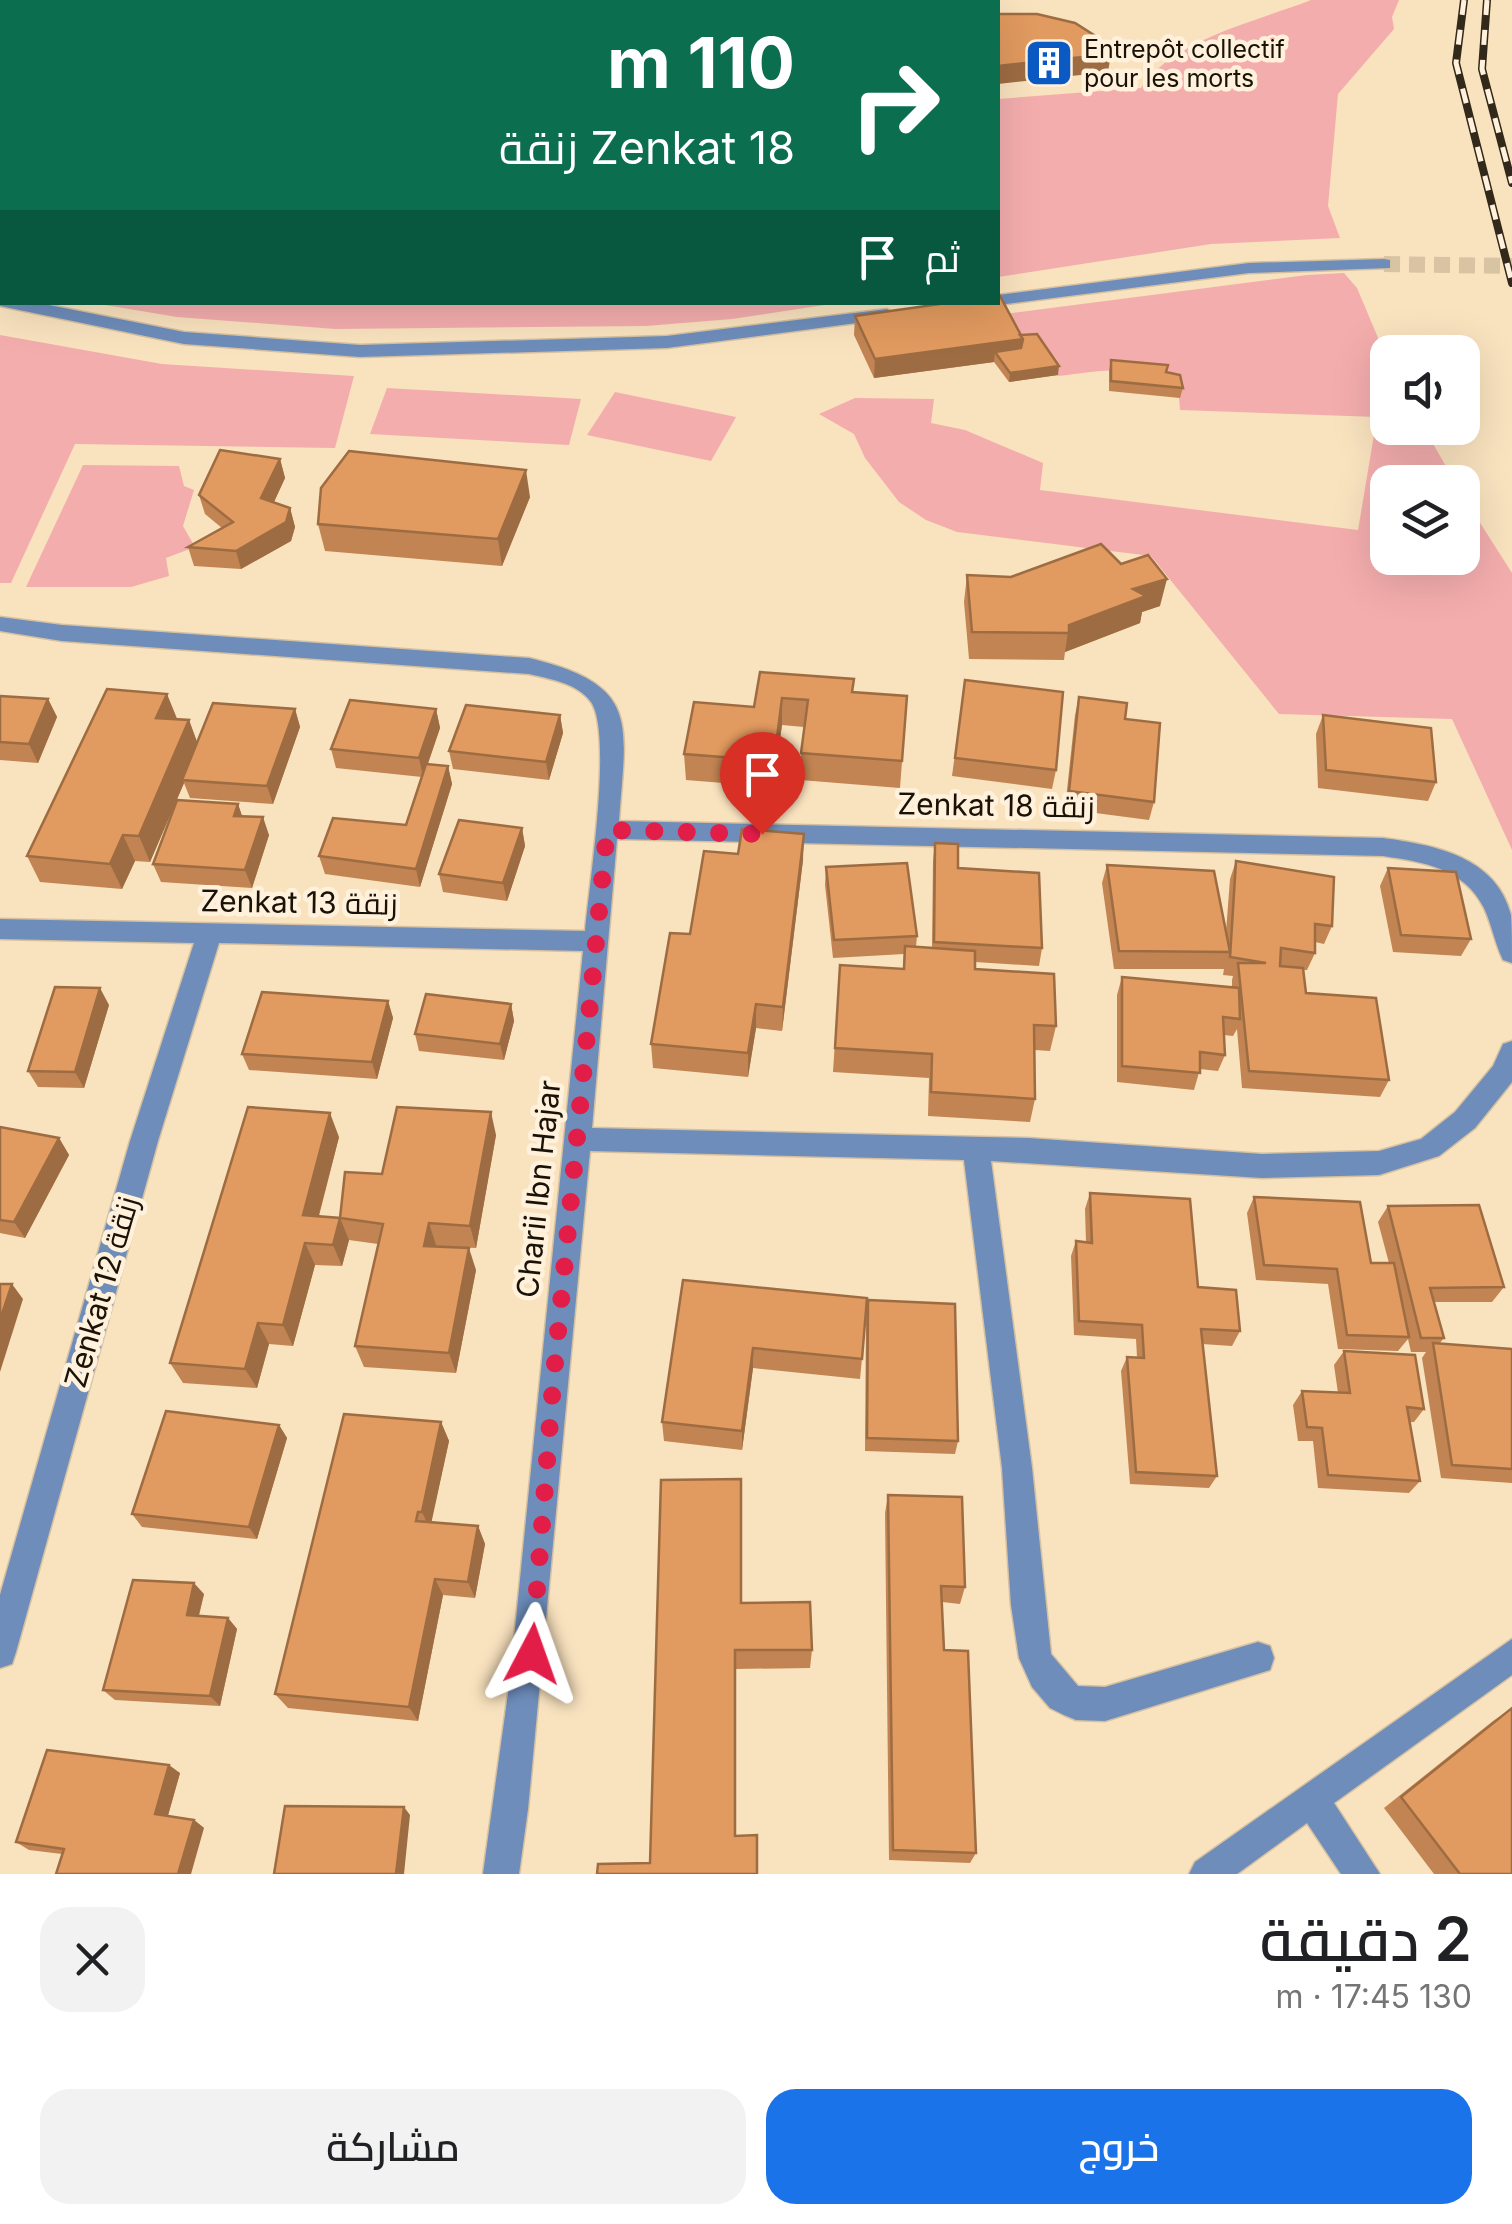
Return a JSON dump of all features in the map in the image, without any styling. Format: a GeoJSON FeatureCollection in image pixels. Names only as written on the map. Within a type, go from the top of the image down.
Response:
{"type":"FeatureCollection","features":[{"type":"Feature","properties":{"kind":"street"},"geometry":{"type":"LineString","coordinates":[[1000,300],[1249,268],[1384,264]]}},
{"type":"Feature","properties":{"kind":"street"},"geometry":{"type":"LineString","coordinates":[[17,305],[184,338],[360,351],[668,342],[902,312]]}},
{"type":"Feature","properties":{"kind":"street","name":"Charii Ibn Hajar"},"geometry":{"type":"LineString","coordinates":[[0,624],[62,634],[529,666],[567,674],[592,687],[610,710],[613,740],[598,940],[576,1139],[532,1654],[501,1874]]}},
{"type":"Feature","properties":{"kind":"street","name":"Zenkat 18 زنقة"},"geometry":{"type":"LineString","coordinates":[[607,830],[1383,848],[1433,853],[1456,863],[1485,885],[1503,920],[1512,953]]}},
{"type":"Feature","properties":{"kind":"street","name":"Zenkat 13 زنقة"},"geometry":{"type":"LineString","coordinates":[[0,929],[598,940]]}},
{"type":"Feature","properties":{"kind":"street","name":"Zenkat 12 زنقة"},"geometry":{"type":"LineString","coordinates":[[0,1652],[144,1141],[209,934]]}},
{"type":"Feature","properties":{"kind":"street"},"geometry":{"type":"LineString","coordinates":[[576,1139],[976,1149],[1262,1166],[1380,1163],[1429,1148],[1465,1120],[1504,1072],[1512,1052]]}},
{"type":"Feature","properties":{"kind":"street"},"geometry":{"type":"LineString","coordinates":[[976,1149],[994,1316],[1017,1468],[1027,1605],[1035,1658],[1044,1675],[1062,1696],[1076,1704],[1106,1704],[1258,1658]]}},
{"type":"Feature","properties":{"kind":"street"},"geometry":{"type":"LineString","coordinates":[[1207,1874],[1512,1655]]}},
{"type":"Feature","properties":{"kind":"street"},"geometry":{"type":"LineString","coordinates":[[1311,1800],[1362,1874]]}},
{"type":"Feature","properties":{"kind":"shaded area"},"geometry":{"type":"Polygon","coordinates":[[[1311,0],[1399,0],[1392,17],[1394,29],[1338,94],[1328,206],[1340,238],[1211,244],[1000,277],[1000,99],[1141,88],[1174,57],[1242,24],[1311,0]]]}},
{"type":"Feature","properties":{"kind":"shaded area"},"geometry":{"type":"Polygon","coordinates":[[[1344,273],[1357,288],[1377,335],[1370,335],[1370,417],[1180,410],[1178,385],[1152,373],[1120,370],[1058,376],[1036,344],[1023,344],[997,315],[1344,273]]]}},
{"type":"Feature","properties":{"kind":"shaded area"},"geometry":{"type":"Polygon","coordinates":[[[105,305],[825,305],[732,319],[646,326],[335,329],[177,317],[105,305]]]}},
{"type":"Feature","properties":{"kind":"shaded area"},"geometry":{"type":"Polygon","coordinates":[[[0,335],[162,364],[354,376],[335,448],[75,444],[11,583],[0,583],[0,335]]]}},
{"type":"Feature","properties":{"kind":"shaded area"},"geometry":{"type":"Polygon","coordinates":[[[387,388],[581,399],[569,445],[370,434],[387,388]]]}},
{"type":"Feature","properties":{"kind":"shaded area"},"geometry":{"type":"Polygon","coordinates":[[[615,392],[736,417],[711,461],[587,435],[615,392]]]}},
{"type":"Feature","properties":{"kind":"shaded area"},"geometry":{"type":"Polygon","coordinates":[[[855,398],[934,399],[931,423],[965,430],[1043,463],[1040,490],[1358,530],[1372,445],[1434,445],[1445,465],[1370,465],[1370,575],[1480,575],[1480,523],[1512,573],[1512,850],[1452,719],[1279,714],[1151,556],[957,532],[926,520],[899,502],[865,458],[854,434],[819,414],[855,398]]]}},
{"type":"Feature","properties":{"kind":"shaded area"},"geometry":{"type":"Polygon","coordinates":[[[83,465],[179,466],[184,486],[194,490],[183,526],[195,547],[166,558],[169,576],[131,587],[26,587],[83,465]]]}},
{"type":"Feature","properties":{"kind":"building"},"geometry":{"type":"Polygon","coordinates":[[[1000,14],[1037,14],[1075,23],[1097,37],[1111,54],[1000,66],[1000,14]]]}},
{"type":"Feature","properties":{"kind":"building"},"geometry":{"type":"Polygon","coordinates":[[[1000,296],[1023,339],[875,359],[855,316],[933,305],[1000,305],[1000,296]]]}},
{"type":"Feature","properties":{"kind":"building"},"geometry":{"type":"Polygon","coordinates":[[[1037,334],[1059,366],[1010,373],[995,352],[1021,348],[1020,335],[1037,334]]]}},
{"type":"Feature","properties":{"kind":"building"},"geometry":{"type":"Polygon","coordinates":[[[1111,360],[1168,365],[1166,372],[1180,375],[1183,388],[1111,381],[1111,360]]]}},
{"type":"Feature","properties":{"kind":"building"},"geometry":{"type":"Polygon","coordinates":[[[220,450],[280,459],[261,498],[290,508],[286,522],[236,551],[188,547],[233,522],[199,495],[220,450]]]}},
{"type":"Feature","properties":{"kind":"building"},"geometry":{"type":"Polygon","coordinates":[[[349,451],[526,470],[498,539],[318,524],[321,488],[349,451]]]}},
{"type":"Feature","properties":{"kind":"building"},"geometry":{"type":"Polygon","coordinates":[[[1101,544],[1121,564],[1148,555],[1167,579],[1133,589],[1146,596],[1069,625],[1069,633],[972,632],[967,575],[1011,577],[1101,544]]]}},
{"type":"Feature","properties":{"kind":"building"},"geometry":{"type":"Polygon","coordinates":[[[760,672],[854,679],[852,692],[907,696],[902,761],[801,753],[808,700],[782,698],[774,761],[684,754],[694,702],[754,707],[760,672]]]}},
{"type":"Feature","properties":{"kind":"building"},"geometry":{"type":"Polygon","coordinates":[[[965,680],[1063,692],[1056,770],[955,758],[965,680]]]}},
{"type":"Feature","properties":{"kind":"building"},"geometry":{"type":"Polygon","coordinates":[[[107,689],[167,694],[156,718],[189,720],[139,836],[123,835],[110,864],[27,856],[107,689]]]}},
{"type":"Feature","properties":{"kind":"building"},"geometry":{"type":"Polygon","coordinates":[[[0,696],[48,699],[29,744],[0,742],[0,696]]]}},
{"type":"Feature","properties":{"kind":"building"},"geometry":{"type":"Polygon","coordinates":[[[1079,697],[1127,703],[1125,719],[1160,723],[1154,802],[1069,791],[1079,697]]]}},
{"type":"Feature","properties":{"kind":"building"},"geometry":{"type":"Polygon","coordinates":[[[350,700],[436,709],[419,758],[331,749],[350,700]]]}},
{"type":"Feature","properties":{"kind":"building"},"geometry":{"type":"Polygon","coordinates":[[[213,703],[295,709],[267,786],[182,780],[213,703]]]}},
{"type":"Feature","properties":{"kind":"building"},"geometry":{"type":"Polygon","coordinates":[[[466,705],[560,715],[546,762],[449,751],[466,705]]]}},
{"type":"Feature","properties":{"kind":"building"},"geometry":{"type":"Polygon","coordinates":[[[1323,715],[1431,728],[1436,782],[1326,770],[1323,715]]]}},
{"type":"Feature","properties":{"kind":"building"},"geometry":{"type":"Polygon","coordinates":[[[426,764],[448,766],[416,869],[319,856],[333,818],[406,825],[426,764]]]}},
{"type":"Feature","properties":{"kind":"building"},"geometry":{"type":"Polygon","coordinates":[[[177,800],[238,804],[234,816],[263,817],[245,870],[153,864],[177,800]]]}},
{"type":"Feature","properties":{"kind":"building"},"geometry":{"type":"Polygon","coordinates":[[[459,820],[522,828],[503,883],[439,874],[459,820]]]}},
{"type":"Feature","properties":{"kind":"building"},"geometry":{"type":"Polygon","coordinates":[[[742,829],[804,834],[783,1007],[756,1004],[748,1053],[651,1044],[670,933],[690,934],[704,851],[738,854],[742,829]]]}},
{"type":"Feature","properties":{"kind":"building"},"geometry":{"type":"Polygon","coordinates":[[[935,843],[958,844],[958,868],[1039,873],[1042,948],[934,942],[935,843]]]}},
{"type":"Feature","properties":{"kind":"building"},"geometry":{"type":"Polygon","coordinates":[[[1236,861],[1334,877],[1332,926],[1315,924],[1315,953],[1281,948],[1280,966],[1303,968],[1306,993],[1376,998],[1389,1080],[1249,1071],[1238,963],[1266,963],[1230,957],[1236,861]]]}},
{"type":"Feature","properties":{"kind":"building"},"geometry":{"type":"Polygon","coordinates":[[[907,863],[917,936],[834,940],[826,867],[907,863]]]}},
{"type":"Feature","properties":{"kind":"building"},"geometry":{"type":"Polygon","coordinates":[[[1107,865],[1214,871],[1230,952],[1119,951],[1107,865]]]}},
{"type":"Feature","properties":{"kind":"building"},"geometry":{"type":"Polygon","coordinates":[[[1388,868],[1456,872],[1471,939],[1401,935],[1388,868]]]}},
{"type":"Feature","properties":{"kind":"building"},"geometry":{"type":"Polygon","coordinates":[[[905,946],[975,951],[975,969],[1054,974],[1056,1026],[1034,1025],[1035,1099],[931,1092],[932,1054],[835,1048],[840,965],[904,969],[905,946]]]}},
{"type":"Feature","properties":{"kind":"building"},"geometry":{"type":"Polygon","coordinates":[[[1122,977],[1239,988],[1240,1019],[1223,1017],[1225,1055],[1200,1052],[1200,1073],[1122,1066],[1122,977]]]}},
{"type":"Feature","properties":{"kind":"building"},"geometry":{"type":"Polygon","coordinates":[[[55,987],[100,988],[75,1072],[28,1071],[55,987]]]}},
{"type":"Feature","properties":{"kind":"building"},"geometry":{"type":"Polygon","coordinates":[[[262,992],[388,1001],[372,1062],[242,1054],[262,992]]]}},
{"type":"Feature","properties":{"kind":"building"},"geometry":{"type":"Polygon","coordinates":[[[426,994],[511,1004],[500,1044],[415,1034],[426,994]]]}},
{"type":"Feature","properties":{"kind":"building"},"geometry":{"type":"Polygon","coordinates":[[[248,1107],[330,1113],[303,1215],[340,1218],[333,1245],[305,1243],[283,1325],[258,1323],[245,1369],[170,1363],[248,1107]]]}},
{"type":"Feature","properties":{"kind":"building"},"geometry":{"type":"Polygon","coordinates":[[[397,1107],[491,1112],[470,1226],[429,1223],[424,1246],[469,1248],[449,1353],[355,1346],[383,1224],[340,1218],[345,1172],[382,1174],[397,1107]]]}},
{"type":"Feature","properties":{"kind":"building"},"geometry":{"type":"Polygon","coordinates":[[[0,1127],[59,1138],[14,1222],[0,1220],[0,1127]]]}},
{"type":"Feature","properties":{"kind":"building"},"geometry":{"type":"Polygon","coordinates":[[[1090,1193],[1190,1199],[1198,1287],[1236,1290],[1240,1331],[1201,1329],[1217,1476],[1136,1472],[1127,1357],[1144,1358],[1142,1325],[1079,1321],[1076,1241],[1092,1243],[1090,1193]]]}},
{"type":"Feature","properties":{"kind":"building"},"geometry":{"type":"Polygon","coordinates":[[[1254,1197],[1360,1202],[1371,1263],[1394,1263],[1409,1337],[1347,1335],[1337,1269],[1264,1265],[1254,1197]]]}},
{"type":"Feature","properties":{"kind":"building"},"geometry":{"type":"Polygon","coordinates":[[[1479,1205],[1504,1287],[1430,1288],[1444,1338],[1421,1338],[1388,1206],[1479,1205]]]}},
{"type":"Feature","properties":{"kind":"building"},"geometry":{"type":"Polygon","coordinates":[[[683,1280],[867,1298],[862,1359],[753,1348],[742,1431],[662,1422],[683,1280]]]}},
{"type":"Feature","properties":{"kind":"building"},"geometry":{"type":"Polygon","coordinates":[[[0,1284],[12,1284],[0,1320],[0,1284]]]}},
{"type":"Feature","properties":{"kind":"building"},"geometry":{"type":"Polygon","coordinates":[[[868,1300],[955,1304],[958,1441],[867,1438],[868,1300]]]}},
{"type":"Feature","properties":{"kind":"building"},"geometry":{"type":"Polygon","coordinates":[[[1433,1343],[1512,1349],[1512,1469],[1452,1465],[1433,1343]]]}},
{"type":"Feature","properties":{"kind":"building"},"geometry":{"type":"Polygon","coordinates":[[[1344,1351],[1415,1355],[1424,1409],[1407,1407],[1420,1481],[1328,1475],[1322,1428],[1307,1427],[1302,1391],[1350,1393],[1344,1351]]]}},
{"type":"Feature","properties":{"kind":"building"},"geometry":{"type":"Polygon","coordinates":[[[166,1411],[279,1425],[249,1527],[132,1514],[166,1411]]]}},
{"type":"Feature","properties":{"kind":"building"},"geometry":{"type":"Polygon","coordinates":[[[344,1414],[441,1422],[422,1512],[418,1512],[416,1521],[478,1526],[468,1582],[435,1579],[409,1707],[275,1694],[344,1414]]]}},
{"type":"Feature","properties":{"kind":"building"},"geometry":{"type":"Polygon","coordinates":[[[741,1479],[741,1603],[810,1602],[812,1650],[735,1650],[735,1836],[757,1835],[757,1874],[597,1874],[598,1864],[650,1863],[661,1480],[741,1479]]]}},
{"type":"Feature","properties":{"kind":"building"},"geometry":{"type":"Polygon","coordinates":[[[888,1495],[962,1497],[965,1587],[941,1586],[944,1650],[968,1651],[976,1853],[893,1850],[888,1495]]]}},
{"type":"Feature","properties":{"kind":"building"},"geometry":{"type":"Polygon","coordinates":[[[133,1580],[194,1583],[187,1615],[228,1618],[210,1696],[103,1690],[133,1580]]]}},
{"type":"Feature","properties":{"kind":"building"},"geometry":{"type":"Polygon","coordinates":[[[1512,1708],[1512,1874],[1460,1874],[1401,1797],[1512,1708]]]}},
{"type":"Feature","properties":{"kind":"building"},"geometry":{"type":"Polygon","coordinates":[[[47,1750],[169,1765],[155,1814],[194,1820],[178,1874],[56,1874],[64,1849],[16,1842],[47,1750]]]}},
{"type":"Feature","properties":{"kind":"building"},"geometry":{"type":"Polygon","coordinates":[[[285,1806],[404,1807],[396,1874],[274,1874],[285,1806]]]}},
{"type":"Feature","properties":{"kind":"tunnel"},"geometry":{"type":"LineString","coordinates":[[1384,264],[1512,266]]}},
{"type":"Feature","properties":{"kind":"railway"},"geometry":{"type":"LineString","coordinates":[[1464,0],[1456,63],[1512,283]]}},
{"type":"Feature","properties":{"kind":"railway"},"geometry":{"type":"LineString","coordinates":[[1487,0],[1482,69],[1512,183]]}},
{"type":"Feature","properties":{"kind":"place","name":"Entrepôt collectif pour les morts"},"geometry":{"type":"Point","coordinates":[1049,63]}},
{"type":"Feature","properties":{"kind":"route"},"geometry":{"type":"LineString","coordinates":[[532,1654],[553,1384],[607,830],[762,834]]}}]}
